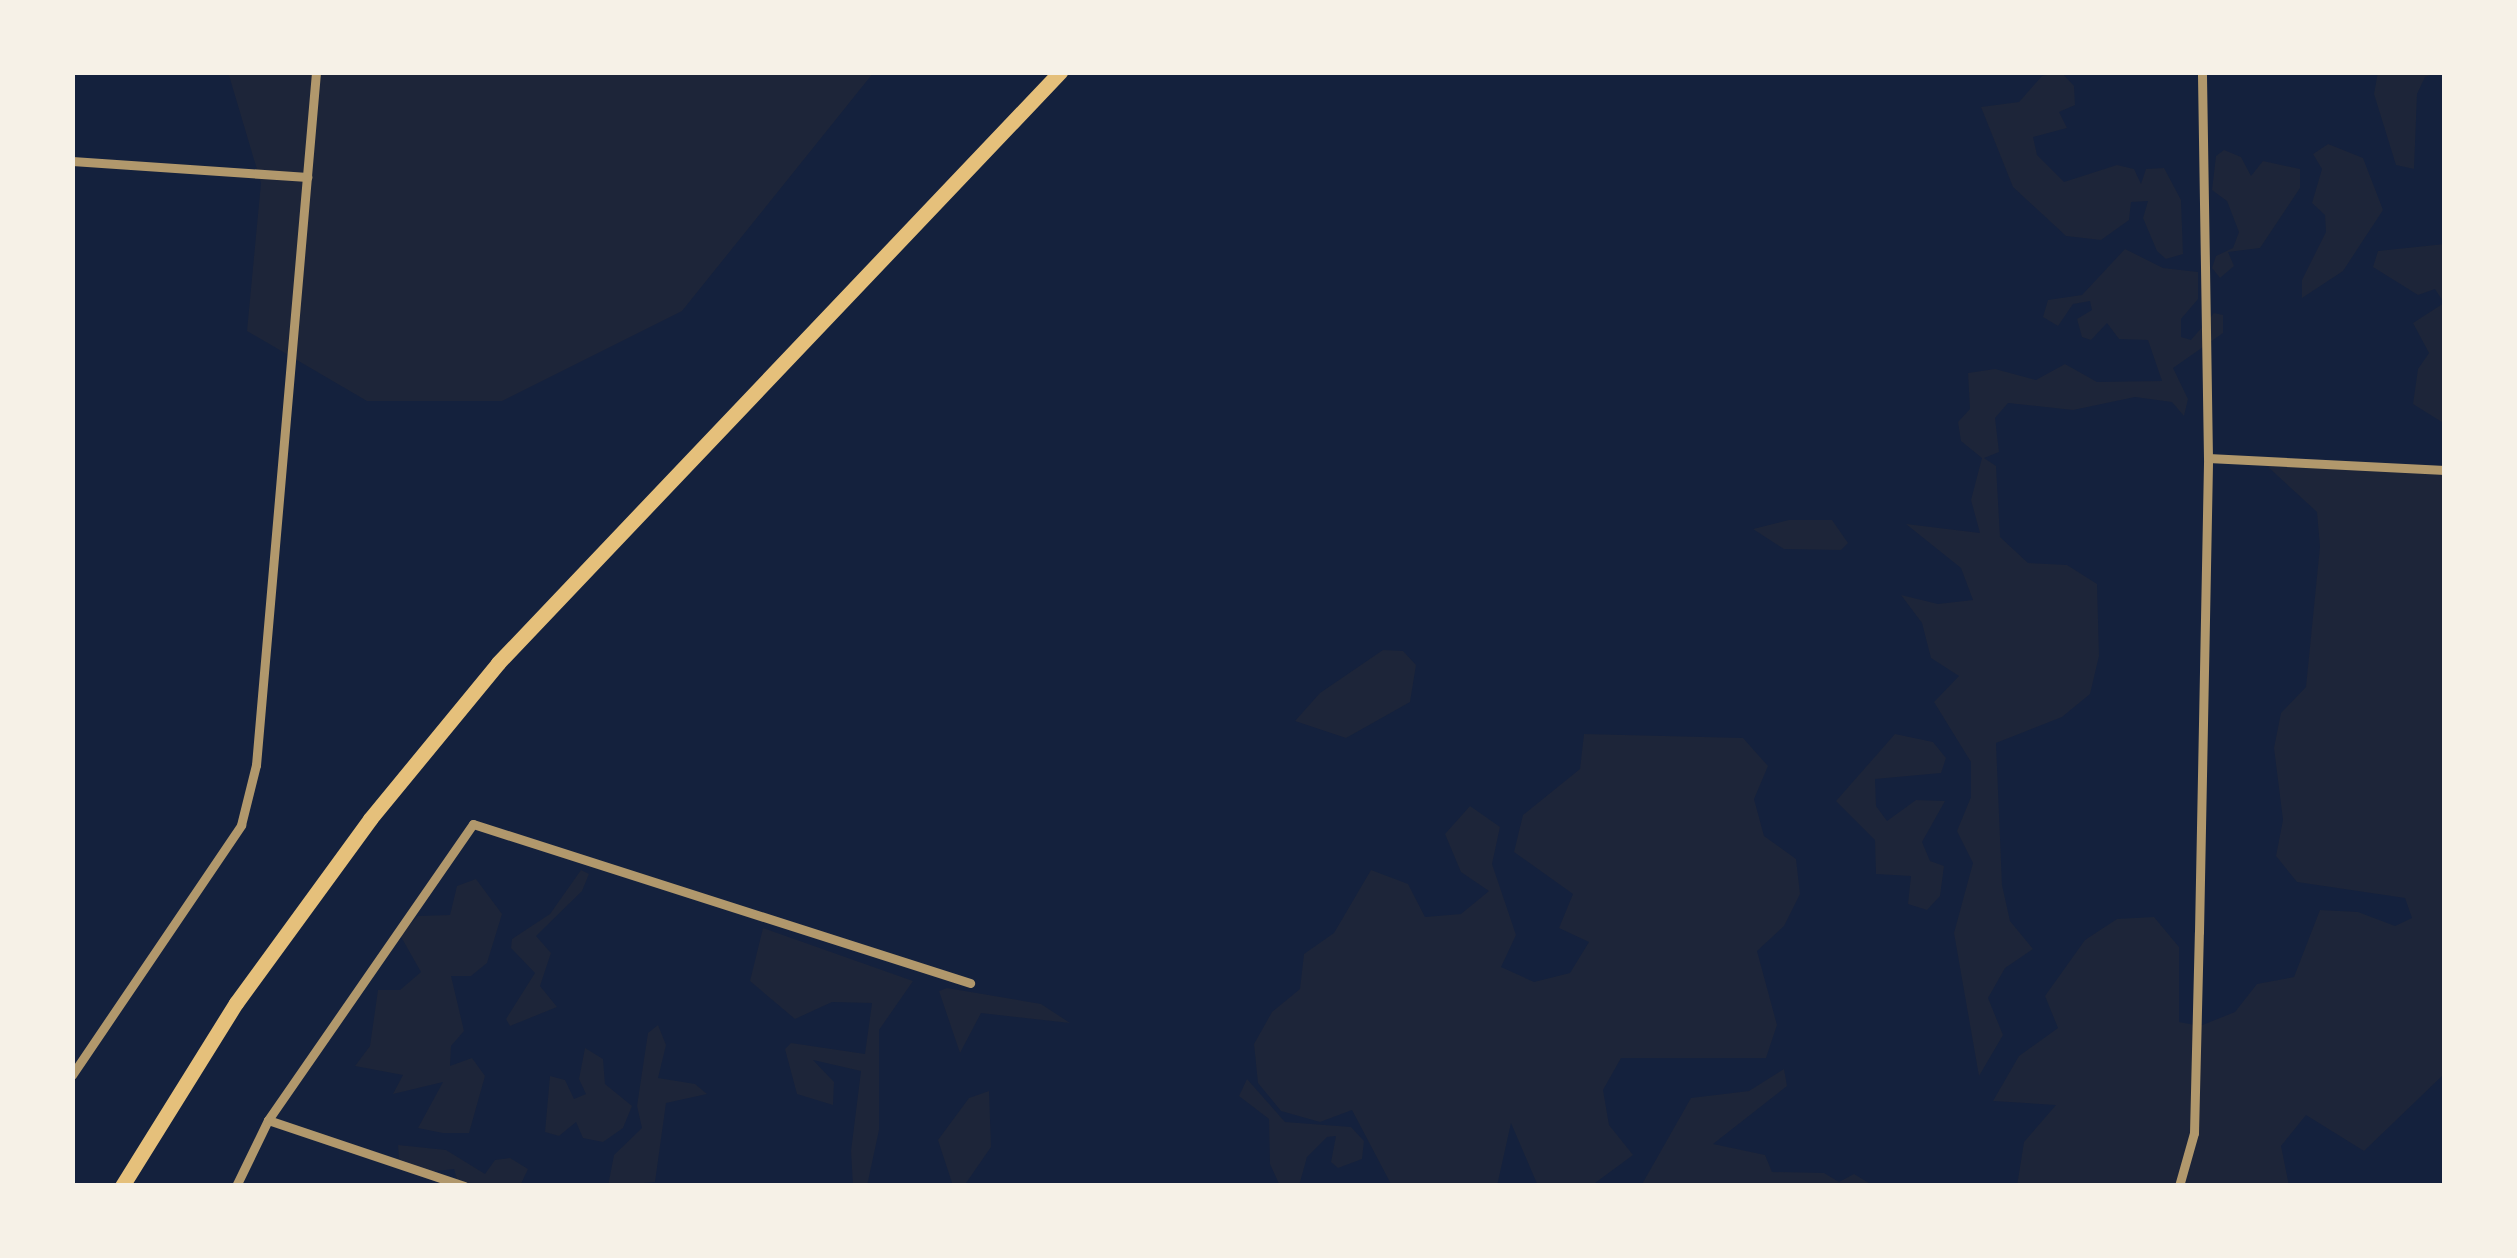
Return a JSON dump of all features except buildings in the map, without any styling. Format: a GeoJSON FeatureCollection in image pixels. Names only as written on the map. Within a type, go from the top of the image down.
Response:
{"type":"FeatureCollection","features":[{"type":"Feature","properties":{"kind":"highway"},"geometry":{"type":"LineString","coordinates":[[122,1186],[236,1003],[370,819],[498,663],[1060,72]]}},
{"type":"Feature","properties":{"kind":"street"},"geometry":{"type":"LineString","coordinates":[[74,1075],[241,825],[256,765],[316,72]]}},
{"type":"Feature","properties":{"kind":"street"},"geometry":{"type":"LineString","coordinates":[[2179,1186],[2194,1133],[2208,458],[2202,72]]}},
{"type":"Feature","properties":{"kind":"street"},"geometry":{"type":"LineString","coordinates":[[72,161],[307,178]]}},
{"type":"Feature","properties":{"kind":"street"},"geometry":{"type":"LineString","coordinates":[[2208,458],[2445,470]]}},
{"type":"Feature","properties":{"kind":"street"},"geometry":{"type":"LineString","coordinates":[[236,1186],[268,1120],[472,824],[970,983]]}},
{"type":"Feature","properties":{"kind":"street"},"geometry":{"type":"LineString","coordinates":[[268,1120],[464,1186]]}},
{"type":"Feature","properties":{"kind":"shaded area"},"geometry":{"type":"Polygon","coordinates":[[[228,72],[874,72],[682,311],[502,401],[367,401],[247,331],[261,183],[228,72]]]}},
{"type":"Feature","properties":{"kind":"shaded area"},"geometry":{"type":"Polygon","coordinates":[[[2061,72],[2074,86],[2075,105],[2059,112],[2067,128],[2033,137],[2037,155],[2064,182],[2117,165],[2134,169],[2141,184],[2146,169],[2164,168],[2181,200],[2183,254],[2166,259],[2157,251],[2143,218],[2148,201],[2131,202],[2129,220],[2101,240],[2066,236],[2013,187],[1981,107],[2019,102],[2042,76],[2061,72]]]}},
{"type":"Feature","properties":{"kind":"shaded area"},"geometry":{"type":"Polygon","coordinates":[[[2378,72],[2440,72],[2425,77],[2417,94],[2414,169],[2396,165],[2374,94],[2378,72]]]}},
{"type":"Feature","properties":{"kind":"shaded area"},"geometry":{"type":"Polygon","coordinates":[[[2328,144],[2363,158],[2383,210],[2343,271],[2302,298],[2302,280],[2326,232],[2325,215],[2312,203],[2322,169],[2313,154],[2328,144]]]}},
{"type":"Feature","properties":{"kind":"shaded area"},"geometry":{"type":"Polygon","coordinates":[[[2224,150],[2241,157],[2251,176],[2263,161],[2300,169],[2300,188],[2260,248],[2228,252],[2234,266],[2220,278],[2212,268],[2216,256],[2233,248],[2239,232],[2227,201],[2212,190],[2216,156],[2224,150]]]}},
{"type":"Feature","properties":{"kind":"shaded area"},"geometry":{"type":"Polygon","coordinates":[[[2445,244],[2445,424],[2413,404],[2418,369],[2429,353],[2413,323],[2444,303],[2435,289],[2418,295],[2373,267],[2378,251],[2445,244]]]}},
{"type":"Feature","properties":{"kind":"shaded area"},"geometry":{"type":"Polygon","coordinates":[[[2125,249],[2163,268],[2198,272],[2198,299],[2181,319],[2181,337],[2191,340],[2214,313],[2223,315],[2223,333],[2173,368],[2188,399],[2184,416],[2172,402],[2135,397],[2073,410],[2008,403],[1995,418],[1999,452],[1984,458],[1996,466],[2000,537],[2028,563],[2067,565],[2097,584],[2099,656],[2090,694],[2062,717],[1996,743],[2002,885],[2010,921],[2033,949],[2005,968],[1988,998],[2003,1035],[1979,1076],[1954,933],[1973,863],[1957,831],[1971,797],[1971,762],[1934,702],[1959,676],[1931,658],[1922,623],[1901,595],[1938,604],[1973,600],[1961,568],[1906,524],[1980,533],[1971,500],[1982,458],[1961,441],[1958,422],[1970,409],[1968,373],[1995,369],[2036,380],[2065,364],[2097,382],[2162,381],[2148,340],[2119,339],[2107,323],[2091,340],[2082,337],[2077,319],[2092,310],[2090,301],[2073,304],[2058,326],[2043,317],[2048,300],[2082,295],[2125,249]]]}},
{"type":"Feature","properties":{"kind":"shaded area"},"geometry":{"type":"Polygon","coordinates":[[[2267,466],[2445,473],[2442,1076],[2364,1151],[2306,1115],[2281,1146],[2289,1186],[2017,1186],[2024,1142],[2056,1105],[1993,1101],[2019,1056],[2058,1028],[2045,996],[2085,940],[2117,919],[2154,917],[2179,947],[2179,1022],[2200,1026],[2235,1012],[2257,984],[2294,977],[2320,910],[2358,912],[2395,926],[2412,918],[2405,898],[2297,882],[2276,856],[2283,820],[2274,748],[2281,713],[2306,687],[2320,547],[2317,512],[2267,466]]]}},
{"type":"Feature","properties":{"kind":"shaded area"},"geometry":{"type":"Polygon","coordinates":[[[1789,520],[1832,520],[1848,543],[1841,550],[1784,549],[1753,529],[1789,520]]]}},
{"type":"Feature","properties":{"kind":"shaded area"},"geometry":{"type":"Polygon","coordinates":[[[1383,650],[1403,651],[1416,665],[1410,702],[1346,738],[1295,721],[1320,693],[1383,650]]]}},
{"type":"Feature","properties":{"kind":"shaded area"},"geometry":{"type":"Polygon","coordinates":[[[1584,734],[1743,738],[1768,766],[1754,799],[1764,836],[1796,859],[1800,894],[1784,926],[1757,951],[1777,1025],[1766,1058],[1621,1058],[1603,1090],[1609,1125],[1633,1155],[1591,1186],[1538,1186],[1511,1123],[1497,1186],[1392,1186],[1352,1110],[1320,1122],[1281,1111],[1258,1083],[1254,1044],[1272,1012],[1300,989],[1304,954],[1334,933],[1371,870],[1408,884],[1425,917],[1461,914],[1489,891],[1461,872],[1445,834],[1470,806],[1500,827],[1492,864],[1516,935],[1501,967],[1534,982],[1570,973],[1589,942],[1559,928],[1573,894],[1514,852],[1523,815],[1580,769],[1584,734]]]}},
{"type":"Feature","properties":{"kind":"shaded area"},"geometry":{"type":"Polygon","coordinates":[[[1895,734],[1933,742],[1946,758],[1941,773],[1875,779],[1876,806],[1887,821],[1916,800],[1945,801],[1922,842],[1930,861],[1944,866],[1940,896],[1927,910],[1908,904],[1911,876],[1876,874],[1875,840],[1836,801],[1895,734]]]}},
{"type":"Feature","properties":{"kind":"shaded area"},"geometry":{"type":"Polygon","coordinates":[[[581,870],[589,874],[582,891],[536,936],[551,953],[540,986],[557,1007],[510,1026],[506,1019],[535,973],[511,948],[512,939],[550,914],[581,870]]]}},
{"type":"Feature","properties":{"kind":"shaded area"},"geometry":{"type":"Polygon","coordinates":[[[476,879],[502,914],[487,963],[471,976],[451,976],[464,1031],[451,1046],[450,1066],[472,1058],[485,1076],[469,1133],[443,1133],[418,1128],[443,1082],[393,1094],[403,1075],[355,1066],[370,1046],[378,990],[400,990],[421,972],[400,935],[418,916],[450,915],[457,886],[476,879]]]}},
{"type":"Feature","properties":{"kind":"shaded area"},"geometry":{"type":"Polygon","coordinates":[[[763,928],[913,981],[879,1030],[879,1130],[867,1186],[853,1186],[851,1151],[861,1071],[813,1060],[834,1082],[833,1105],[797,1094],[785,1049],[791,1043],[865,1054],[872,1003],[832,1002],[795,1019],[750,981],[763,928]]]}},
{"type":"Feature","properties":{"kind":"shaded area"},"geometry":{"type":"Polygon","coordinates":[[[947,988],[1041,1004],[1070,1023],[981,1013],[960,1053],[939,991],[947,988]]]}},
{"type":"Feature","properties":{"kind":"shaded area"},"geometry":{"type":"Polygon","coordinates":[[[658,1025],[666,1045],[658,1078],[695,1084],[707,1094],[666,1103],[655,1182],[608,1186],[614,1155],[642,1128],[637,1106],[648,1033],[658,1025]]]}},
{"type":"Feature","properties":{"kind":"shaded area"},"geometry":{"type":"Polygon","coordinates":[[[585,1048],[603,1059],[605,1084],[632,1106],[623,1128],[603,1142],[583,1138],[576,1122],[559,1136],[545,1132],[550,1076],[565,1080],[574,1099],[586,1094],[579,1079],[585,1048]]]}},
{"type":"Feature","properties":{"kind":"shaded area"},"geometry":{"type":"Polygon","coordinates":[[[1784,1069],[1787,1086],[1713,1144],[1765,1155],[1772,1172],[1824,1173],[1839,1182],[1854,1174],[1874,1186],[1641,1186],[1691,1098],[1749,1091],[1784,1069]]]}},
{"type":"Feature","properties":{"kind":"shaded area"},"geometry":{"type":"Polygon","coordinates":[[[1247,1079],[1285,1122],[1351,1127],[1364,1141],[1362,1159],[1338,1168],[1331,1162],[1336,1136],[1327,1137],[1307,1157],[1299,1186],[1280,1186],[1270,1164],[1269,1119],[1239,1096],[1247,1079]]]}},
{"type":"Feature","properties":{"kind":"shaded area"},"geometry":{"type":"Polygon","coordinates":[[[989,1091],[991,1147],[964,1186],[953,1186],[938,1140],[969,1098],[989,1091]]]}},
{"type":"Feature","properties":{"kind":"shaded area"},"geometry":{"type":"Polygon","coordinates":[[[398,1145],[446,1150],[485,1174],[495,1160],[510,1158],[528,1169],[520,1186],[470,1186],[458,1183],[454,1169],[428,1172],[399,1159],[398,1145]]]}}]}
